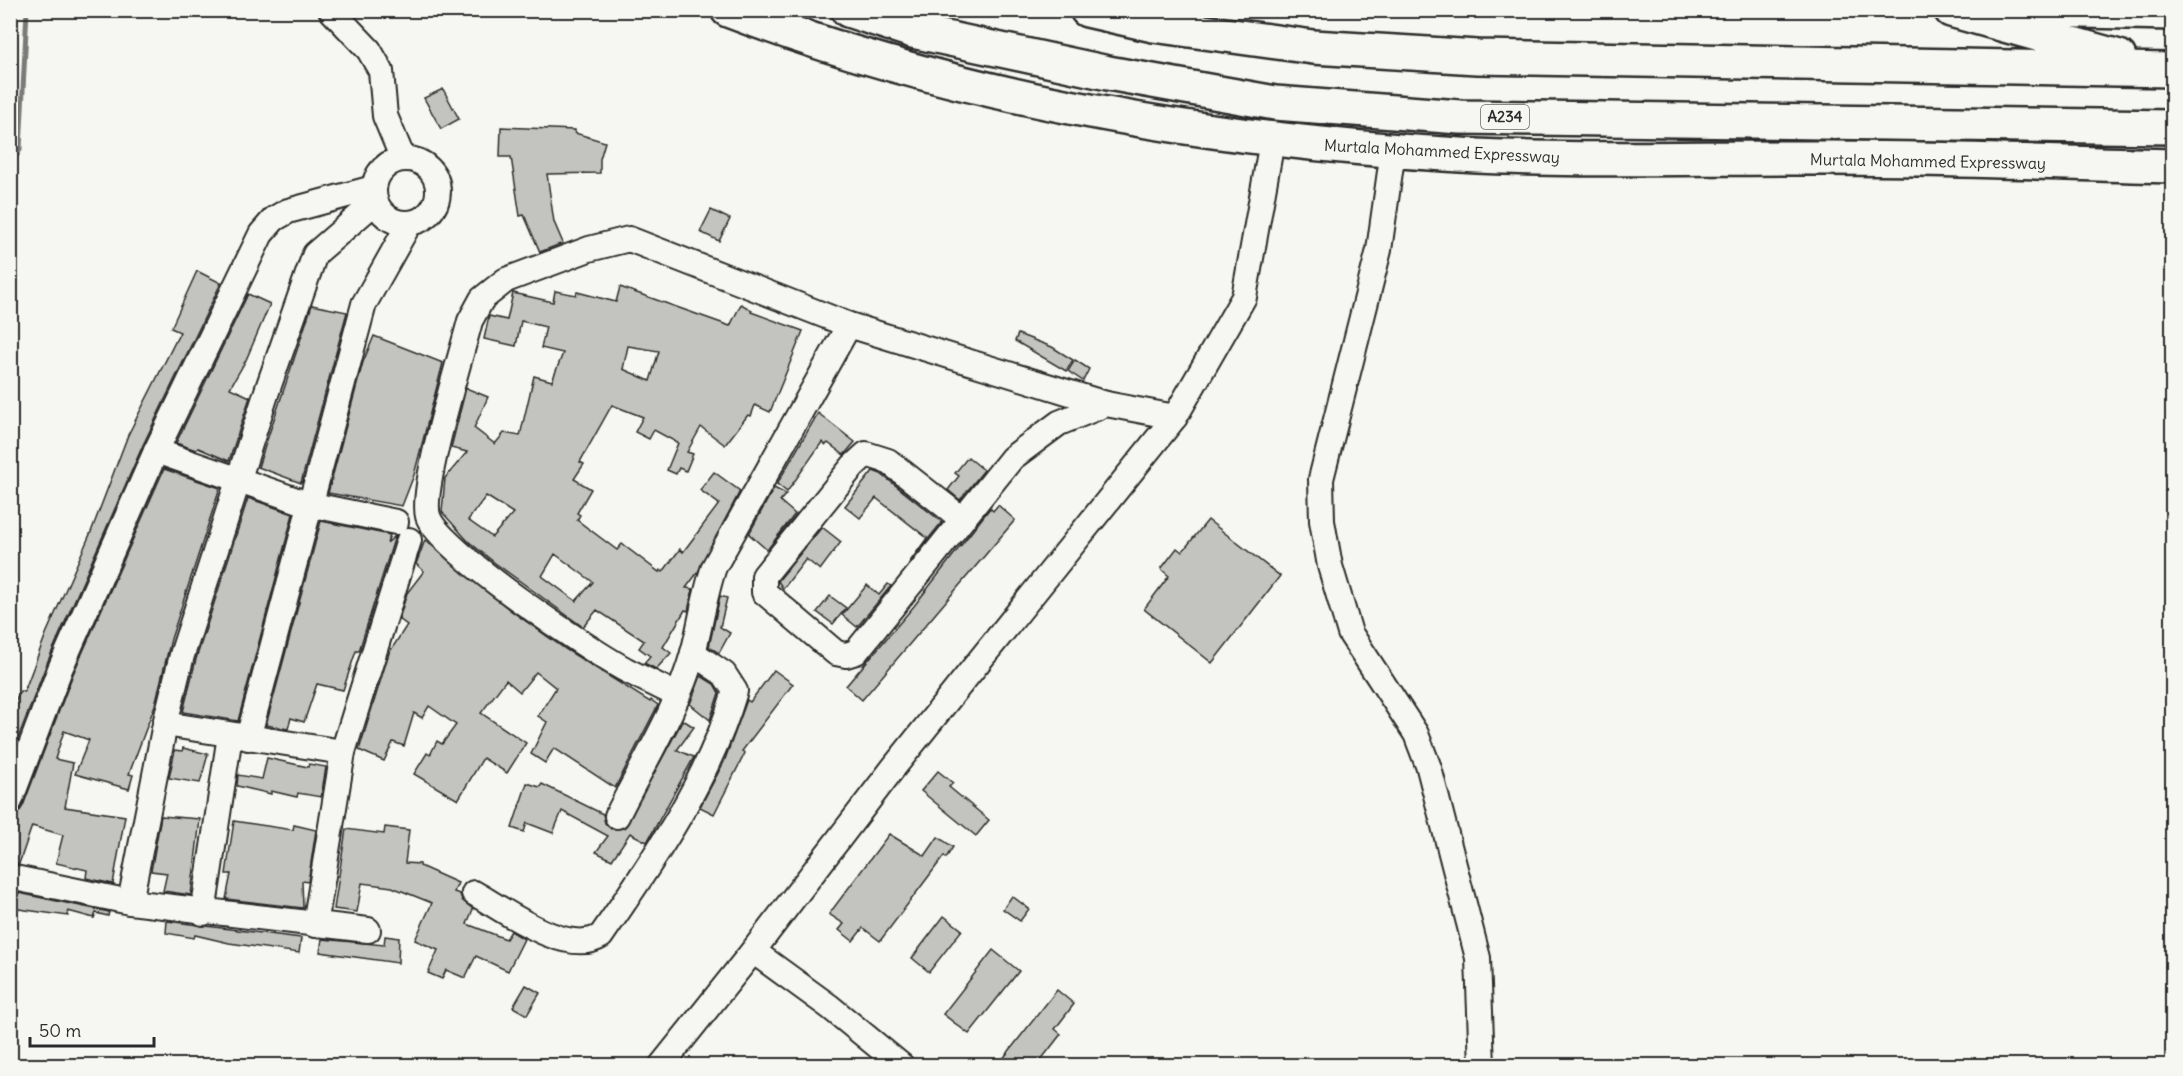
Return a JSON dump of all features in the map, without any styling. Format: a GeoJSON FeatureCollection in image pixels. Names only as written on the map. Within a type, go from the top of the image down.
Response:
{"type":"FeatureCollection","features":[{"type":"Feature","properties":{"kind":"highway","name":"Murtala Mohammed Expressway"},"geometry":{"type":"LineString","coordinates":[[728,10],[767,25],[920,73],[1097,113],[1272,141],[1462,155],[1640,160],[1828,158],[2172,166]]}},
{"type":"Feature","properties":{"kind":"highway","name":"A234"},"geometry":{"type":"LineString","coordinates":[[848,10],[913,31],[1108,73],[1275,103],[1460,117],[2170,127]]}},
{"type":"Feature","properties":{"kind":"highway"},"geometry":{"type":"LineString","coordinates":[[1087,10],[1153,25],[1313,47],[1465,56],[2170,70]]}},
{"type":"Feature","properties":{"kind":"highway"},"geometry":{"type":"LineString","coordinates":[[1951,10],[2170,70]]}},
{"type":"Feature","properties":{"kind":"highway"},"geometry":{"type":"LineString","coordinates":[[2039,10],[2172,13]]}},
{"type":"Feature","properties":{"kind":"highway"},"geometry":{"type":"LineString","coordinates":[[1938,160],[2170,127]]}},
{"type":"Feature","properties":{"kind":"street"},"geometry":{"type":"LineString","coordinates":[[332,10],[369,50],[381,71],[385,116],[403,159]]}},
{"type":"Feature","properties":{"kind":"street"},"geometry":{"type":"LineString","coordinates":[[661,1065],[753,951],[894,767],[1175,417],[1244,297],[1272,141]]}},
{"type":"Feature","properties":{"kind":"street"},"geometry":{"type":"LineString","coordinates":[[1393,150],[1379,250],[1322,478],[1322,520],[1330,566],[1350,633],[1416,734],[1429,768],[1478,958],[1482,1065]]}},
{"type":"Feature","properties":{"kind":"street"},"geometry":{"type":"LineString","coordinates":[[130,902],[165,724],[182,655],[237,479],[315,254],[374,195],[384,169],[403,159],[417,161],[429,168],[437,181],[438,195],[433,209],[423,219],[409,224],[394,222],[388,218],[374,195]]}},
{"type":"Feature","properties":{"kind":"street"},"geometry":{"type":"LineString","coordinates":[[10,801],[60,669],[156,451],[261,234],[274,219],[288,211],[374,195]]}},
{"type":"Feature","properties":{"kind":"street"},"geometry":{"type":"LineString","coordinates":[[203,913],[239,736],[364,304],[409,224]]}},
{"type":"Feature","properties":{"kind":"street"},"geometry":{"type":"LineString","coordinates":[[677,694],[627,671],[575,638],[492,579],[442,538],[427,515],[429,480],[470,321],[482,299],[506,280],[589,249],[629,239],[849,325],[1106,404],[1175,417]]}},
{"type":"Feature","properties":{"kind":"street"},"geometry":{"type":"LineString","coordinates":[[617,816],[677,694],[693,653],[704,596],[714,567],[849,325]]}},
{"type":"Feature","properties":{"kind":"street"},"geometry":{"type":"LineString","coordinates":[[962,519],[888,461],[866,454],[853,466],[764,576],[764,592],[836,653],[846,655],[856,652],[1012,458],[1059,423],[1106,404]]}},
{"type":"Feature","properties":{"kind":"street"},"geometry":{"type":"LineString","coordinates":[[156,451],[308,504],[403,531],[343,752],[315,925]]}},
{"type":"Feature","properties":{"kind":"street"},"geometry":{"type":"LineString","coordinates":[[474,893],[547,934],[574,943],[594,941],[602,936],[661,849],[706,764],[728,714],[735,691],[730,681],[693,653]]}},
{"type":"Feature","properties":{"kind":"street"},"geometry":{"type":"LineString","coordinates":[[165,724],[343,752]]}},
{"type":"Feature","properties":{"kind":"street"},"geometry":{"type":"LineString","coordinates":[[10,877],[130,902],[203,913],[368,930]]}},
{"type":"Feature","properties":{"kind":"street"},"geometry":{"type":"LineString","coordinates":[[753,951],[830,1007],[902,1065]]}},
{"type":"Feature","properties":{"kind":"building"},"geometry":{"type":"Polygon","coordinates":[[[443,89],[459,119],[441,129],[424,98],[443,89]]]}},
{"type":"Feature","properties":{"kind":"building"},"geometry":{"type":"Polygon","coordinates":[[[501,127],[575,130],[575,133],[605,142],[600,159],[600,173],[547,174],[554,222],[563,243],[540,252],[524,215],[520,216],[511,157],[500,157],[501,127]]]}},
{"type":"Feature","properties":{"kind":"building"},"geometry":{"type":"Polygon","coordinates":[[[711,210],[730,219],[719,241],[700,232],[711,210]]]}},
{"type":"Feature","properties":{"kind":"building"},"geometry":{"type":"Polygon","coordinates":[[[197,271],[221,283],[143,445],[47,663],[10,759],[10,715],[20,691],[24,692],[46,634],[91,532],[128,435],[180,332],[171,328],[197,271]]]}},
{"type":"Feature","properties":{"kind":"building"},"geometry":{"type":"Polygon","coordinates":[[[620,287],[730,326],[741,304],[752,310],[751,312],[803,331],[770,412],[755,405],[751,416],[748,415],[725,445],[701,427],[687,452],[693,454],[686,471],[679,468],[676,474],[667,470],[678,443],[654,430],[649,439],[635,432],[643,417],[612,405],[580,462],[584,464],[574,479],[591,489],[577,513],[580,515],[577,520],[617,550],[622,544],[659,572],[660,570],[663,572],[680,549],[683,552],[719,504],[700,490],[714,472],[740,491],[698,572],[686,588],[693,589],[688,611],[685,610],[663,647],[671,653],[656,669],[644,663],[650,656],[639,648],[644,641],[597,610],[583,627],[468,541],[442,512],[445,478],[467,452],[451,448],[466,388],[488,397],[474,428],[495,444],[504,433],[520,436],[534,376],[552,381],[563,353],[541,348],[546,327],[521,321],[516,346],[484,339],[489,316],[507,320],[513,293],[553,302],[555,291],[576,295],[577,292],[616,302],[620,287]],[[628,346],[623,369],[650,381],[659,351],[628,346]],[[486,496],[468,520],[492,537],[513,513],[486,496]],[[555,554],[542,576],[576,601],[593,582],[555,554]]]}},
{"type":"Feature","properties":{"kind":"building"},"geometry":{"type":"Polygon","coordinates":[[[248,294],[270,304],[246,360],[230,388],[250,397],[229,461],[198,448],[196,450],[176,443],[248,294]]]}},
{"type":"Feature","properties":{"kind":"building"},"geometry":{"type":"Polygon","coordinates":[[[312,305],[347,312],[301,483],[258,467],[312,305]]]}},
{"type":"Feature","properties":{"kind":"building"},"geometry":{"type":"Polygon","coordinates":[[[1018,334],[1052,347],[1073,360],[1066,371],[1015,341],[1018,334]]]}},
{"type":"Feature","properties":{"kind":"building"},"geometry":{"type":"Polygon","coordinates":[[[374,336],[443,363],[414,475],[402,506],[328,493],[363,362],[374,336]]]}},
{"type":"Feature","properties":{"kind":"building"},"geometry":{"type":"Polygon","coordinates":[[[1075,360],[1089,369],[1083,381],[1068,371],[1075,360]]]}},
{"type":"Feature","properties":{"kind":"building"},"geometry":{"type":"Polygon","coordinates":[[[818,413],[855,442],[844,455],[828,443],[826,445],[822,442],[787,492],[777,484],[818,413]]]}},
{"type":"Feature","properties":{"kind":"building"},"geometry":{"type":"Polygon","coordinates":[[[968,457],[984,470],[960,500],[948,490],[959,476],[955,473],[968,457]]]}},
{"type":"Feature","properties":{"kind":"building"},"geometry":{"type":"Polygon","coordinates":[[[164,469],[220,488],[171,639],[155,705],[129,774],[133,775],[129,789],[75,774],[89,740],[64,731],[55,759],[73,763],[65,807],[125,816],[113,884],[86,878],[87,870],[56,863],[63,835],[32,826],[19,864],[10,863],[10,815],[19,812],[23,806],[73,674],[164,469]]]}},
{"type":"Feature","properties":{"kind":"building"},"geometry":{"type":"Polygon","coordinates":[[[873,471],[881,474],[942,522],[909,563],[927,538],[876,498],[860,518],[845,506],[873,471]]]}},
{"type":"Feature","properties":{"kind":"building"},"geometry":{"type":"Polygon","coordinates":[[[774,488],[786,494],[780,501],[795,514],[767,550],[749,534],[774,488]]]}},
{"type":"Feature","properties":{"kind":"building"},"geometry":{"type":"Polygon","coordinates":[[[248,498],[293,514],[238,721],[183,712],[196,659],[248,498]]]}},
{"type":"Feature","properties":{"kind":"building"},"geometry":{"type":"Polygon","coordinates":[[[998,505],[1015,520],[862,700],[846,686],[914,606],[990,508],[993,511],[998,505]]]}},
{"type":"Feature","properties":{"kind":"building"},"geometry":{"type":"Polygon","coordinates":[[[1208,520],[1280,576],[1212,663],[1144,609],[1169,576],[1161,569],[1177,548],[1182,552],[1208,520]]]}},
{"type":"Feature","properties":{"kind":"building"},"geometry":{"type":"Polygon","coordinates":[[[321,521],[390,535],[387,543],[395,536],[359,651],[356,651],[343,690],[317,684],[304,722],[291,718],[288,729],[266,725],[321,521]]]}},
{"type":"Feature","properties":{"kind":"building"},"geometry":{"type":"Polygon","coordinates":[[[822,527],[841,542],[820,570],[806,559],[783,589],[778,581],[822,527]]]}},
{"type":"Feature","properties":{"kind":"building"},"geometry":{"type":"Polygon","coordinates":[[[425,540],[510,610],[565,649],[658,705],[615,788],[554,748],[545,763],[531,754],[547,722],[538,716],[556,688],[536,672],[520,692],[506,680],[481,713],[526,743],[507,773],[483,758],[458,800],[414,774],[427,753],[430,755],[437,741],[442,744],[456,725],[429,706],[422,718],[414,713],[404,746],[393,742],[384,761],[359,750],[389,653],[407,625],[399,619],[407,593],[424,571],[416,564],[425,540]]]}},
{"type":"Feature","properties":{"kind":"building"},"geometry":{"type":"Polygon","coordinates":[[[888,584],[891,586],[857,627],[842,615],[867,585],[879,595],[888,584]]]}},
{"type":"Feature","properties":{"kind":"building"},"geometry":{"type":"Polygon","coordinates":[[[720,596],[727,598],[720,627],[730,633],[719,653],[709,647],[720,596]]]}},
{"type":"Feature","properties":{"kind":"building"},"geometry":{"type":"Polygon","coordinates":[[[830,596],[846,608],[833,624],[817,612],[830,596]]]}},
{"type":"Feature","properties":{"kind":"building"},"geometry":{"type":"Polygon","coordinates":[[[774,670],[793,684],[742,751],[745,753],[714,814],[700,807],[724,762],[747,700],[750,702],[774,670]]]}},
{"type":"Feature","properties":{"kind":"building"},"geometry":{"type":"Polygon","coordinates":[[[701,676],[714,684],[719,693],[710,720],[690,704],[701,676]]]}},
{"type":"Feature","properties":{"kind":"building"},"geometry":{"type":"Polygon","coordinates":[[[683,720],[694,727],[677,750],[694,757],[647,842],[630,833],[612,860],[596,852],[608,836],[562,811],[553,833],[527,823],[524,832],[512,828],[527,783],[540,787],[542,784],[603,814],[605,823],[611,829],[624,828],[683,720]]]}},
{"type":"Feature","properties":{"kind":"building"},"geometry":{"type":"Polygon","coordinates":[[[183,748],[208,754],[200,783],[169,778],[175,750],[182,751],[183,748]]]}},
{"type":"Feature","properties":{"kind":"building"},"geometry":{"type":"Polygon","coordinates":[[[267,758],[308,767],[309,764],[326,767],[321,797],[298,793],[297,797],[271,791],[271,794],[237,786],[238,775],[262,779],[267,758]]]}},
{"type":"Feature","properties":{"kind":"building"},"geometry":{"type":"Polygon","coordinates":[[[938,771],[953,783],[949,787],[989,820],[976,836],[921,791],[938,771]]]}},
{"type":"Feature","properties":{"kind":"building"},"geometry":{"type":"Polygon","coordinates":[[[161,816],[200,819],[191,895],[163,891],[167,873],[151,871],[161,816]]]}},
{"type":"Feature","properties":{"kind":"building"},"geometry":{"type":"Polygon","coordinates":[[[234,821],[293,830],[294,825],[316,830],[308,882],[302,881],[303,908],[226,899],[231,874],[226,874],[234,821]]]}},
{"type":"Feature","properties":{"kind":"building"},"geometry":{"type":"Polygon","coordinates":[[[385,827],[409,830],[405,863],[420,864],[458,883],[454,892],[460,894],[462,900],[473,909],[467,924],[506,939],[511,931],[524,939],[508,971],[476,956],[465,978],[446,970],[442,979],[428,973],[438,950],[415,940],[432,903],[392,887],[362,883],[357,912],[334,909],[346,829],[384,834],[385,827]]]}},
{"type":"Feature","properties":{"kind":"building"},"geometry":{"type":"Polygon","coordinates":[[[889,834],[925,856],[938,837],[953,847],[880,941],[863,928],[853,941],[839,930],[844,924],[829,914],[889,834]]]}},
{"type":"Feature","properties":{"kind":"building"},"geometry":{"type":"Polygon","coordinates":[[[14,892],[109,912],[108,916],[96,913],[94,918],[68,911],[68,916],[12,908],[14,892]]]}},
{"type":"Feature","properties":{"kind":"building"},"geometry":{"type":"Polygon","coordinates":[[[1012,896],[1029,909],[1020,921],[1003,909],[1012,896]]]}},
{"type":"Feature","properties":{"kind":"building"},"geometry":{"type":"Polygon","coordinates":[[[944,916],[962,930],[929,972],[912,958],[944,916]]]}},
{"type":"Feature","properties":{"kind":"building"},"geometry":{"type":"Polygon","coordinates":[[[167,921],[301,938],[299,953],[229,943],[195,935],[194,938],[166,933],[167,921]]]}},
{"type":"Feature","properties":{"kind":"building"},"geometry":{"type":"Polygon","coordinates":[[[385,936],[399,938],[398,963],[320,952],[322,939],[384,945],[385,936]]]}},
{"type":"Feature","properties":{"kind":"building"},"geometry":{"type":"Polygon","coordinates":[[[993,950],[1019,971],[969,1034],[943,1014],[993,950]]]}},
{"type":"Feature","properties":{"kind":"building"},"geometry":{"type":"Polygon","coordinates":[[[526,985],[540,993],[527,1015],[513,1007],[526,985]]]}},
{"type":"Feature","properties":{"kind":"building"},"geometry":{"type":"Polygon","coordinates":[[[1057,990],[1074,1004],[1055,1029],[1061,1034],[1037,1065],[998,1065],[1057,990]]]}},
{"type":"Feature","properties":{"kind":"waterway"},"geometry":{"type":"LineString","coordinates":[[10,168],[20,149],[27,10]]}}]}
